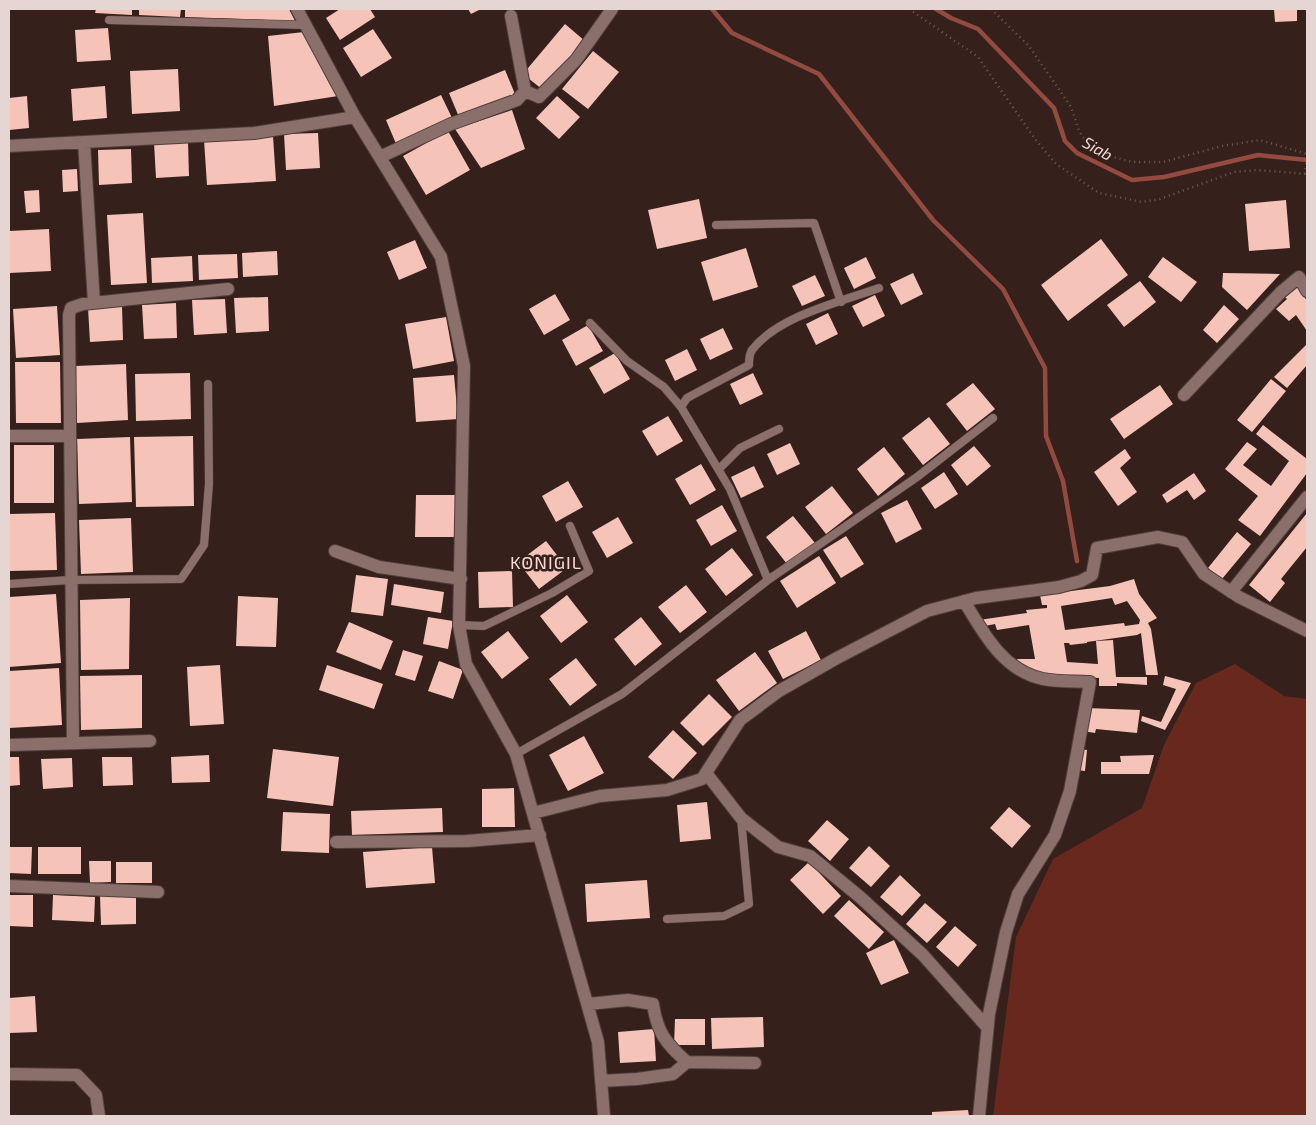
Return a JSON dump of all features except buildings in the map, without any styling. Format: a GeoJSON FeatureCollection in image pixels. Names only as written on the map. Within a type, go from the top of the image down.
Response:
{"type":"FeatureCollection","features":[{"type":"Feature","properties":{"kind":"street"},"geometry":{"type":"LineString","coordinates":[[298,9],[356,117],[441,257],[464,366],[459,625],[466,664],[516,754],[598,1042],[604,1116]]}},
{"type":"Feature","properties":{"kind":"street"},"geometry":{"type":"LineString","coordinates":[[525,91],[539,97],[576,60],[612,9]]}},
{"type":"Feature","properties":{"kind":"street"},"geometry":{"type":"LineString","coordinates":[[511,16],[525,91]]}},
{"type":"Feature","properties":{"kind":"street"},"geometry":{"type":"LineString","coordinates":[[380,157],[451,124],[517,100],[525,91]]}},
{"type":"Feature","properties":{"kind":"street"},"geometry":{"type":"LineString","coordinates":[[9,146],[254,133],[356,117]]}},
{"type":"Feature","properties":{"kind":"street"},"geometry":{"type":"LineString","coordinates":[[84,142],[94,303]]}},
{"type":"Feature","properties":{"kind":"street"},"geometry":{"type":"LineString","coordinates":[[1184,395],[1281,292],[1303,274],[1307,291]]}},
{"type":"Feature","properties":{"kind":"street"},"geometry":{"type":"LineString","coordinates":[[73,743],[70,580],[69,315],[71,308],[94,303],[228,289]]}},
{"type":"Feature","properties":{"kind":"street"},"geometry":{"type":"LineString","coordinates":[[9,436],[70,436]]}},
{"type":"Feature","properties":{"kind":"street"},"geometry":{"type":"LineString","coordinates":[[1231,592],[1307,498]]}},
{"type":"Feature","properties":{"kind":"street"},"geometry":{"type":"LineString","coordinates":[[533,812],[600,796],[667,790],[702,780],[740,720],[779,691],[927,611],[964,601],[1059,587],[1081,581],[1092,575],[1096,548],[1158,537],[1182,542],[1204,574],[1231,592],[1307,631]]}},
{"type":"Feature","properties":{"kind":"street"},"geometry":{"type":"LineString","coordinates":[[335,551],[379,567],[460,579]]}},
{"type":"Feature","properties":{"kind":"street"},"geometry":{"type":"LineString","coordinates":[[964,601],[989,642],[1022,671],[1042,679],[1090,682],[1070,791],[1055,835],[1018,894],[1006,932],[987,1027],[979,1116]]}},
{"type":"Feature","properties":{"kind":"street"},"geometry":{"type":"LineString","coordinates":[[9,745],[150,741]]}},
{"type":"Feature","properties":{"kind":"street"},"geometry":{"type":"LineString","coordinates":[[706,773],[741,818],[778,847],[810,856],[860,897],[923,955],[987,1027]]}},
{"type":"Feature","properties":{"kind":"street"},"geometry":{"type":"LineString","coordinates":[[336,842],[467,841],[540,835]]}},
{"type":"Feature","properties":{"kind":"street"},"geometry":{"type":"LineString","coordinates":[[9,886],[158,892]]}},
{"type":"Feature","properties":{"kind":"street"},"geometry":{"type":"LineString","coordinates":[[588,1004],[628,1000],[653,1004],[656,1020],[667,1045],[687,1062],[755,1063]]}},
{"type":"Feature","properties":{"kind":"street"},"geometry":{"type":"LineString","coordinates":[[601,1081],[673,1074],[687,1062]]}},
{"type":"Feature","properties":{"kind":"street"},"geometry":{"type":"LineString","coordinates":[[9,1074],[77,1075],[96,1095],[99,1116]]}},
{"type":"Feature","properties":{"kind":"lane"},"geometry":{"type":"LineString","coordinates":[[109,20],[306,25]]}},
{"type":"Feature","properties":{"kind":"lane"},"geometry":{"type":"LineString","coordinates":[[716,225],[814,224],[841,302]]}},
{"type":"Feature","properties":{"kind":"lane"},"geometry":{"type":"LineString","coordinates":[[681,407],[687,398],[749,365],[751,352],[774,331],[803,314],[879,288]]}},
{"type":"Feature","properties":{"kind":"lane"},"geometry":{"type":"LineString","coordinates":[[590,323],[626,361],[664,387],[681,407],[730,489],[768,580]]}},
{"type":"Feature","properties":{"kind":"lane"},"geometry":{"type":"LineString","coordinates":[[9,584],[70,580],[181,579],[204,545],[209,484],[208,384]]}},
{"type":"Feature","properties":{"kind":"lane"},"geometry":{"type":"LineString","coordinates":[[516,754],[622,694],[768,580],[917,477],[993,418]]}},
{"type":"Feature","properties":{"kind":"lane"},"geometry":{"type":"LineString","coordinates":[[718,469],[740,448],[779,429]]}},
{"type":"Feature","properties":{"kind":"lane"},"geometry":{"type":"LineString","coordinates":[[459,625],[484,626],[552,593],[588,571],[570,526]]}},
{"type":"Feature","properties":{"kind":"lane"},"geometry":{"type":"LineString","coordinates":[[667,919],[724,916],[748,904],[741,818]]}},
{"type":"Feature","properties":{"kind":"path"},"geometry":{"type":"LineString","coordinates":[[909,9],[978,57],[1035,139],[1056,164],[1099,193],[1142,202],[1160,199],[1234,172],[1257,170],[1306,173],[1307,159]]}},
{"type":"Feature","properties":{"kind":"path"},"geometry":{"type":"LineString","coordinates":[[991,9],[1029,46],[1071,107],[1079,131],[1094,152],[1132,162],[1163,162],[1222,146],[1260,140],[1307,154]]}},
{"type":"Feature","properties":{"kind":"shaded area"},"geometry":{"type":"Polygon","coordinates":[[[1235,664],[1284,696],[1307,699],[1307,1116],[993,1116],[1016,937],[1053,859],[1142,808],[1164,745],[1196,683],[1235,664]]]}},
{"type":"Feature","properties":{"kind":"waterway"},"geometry":{"type":"LineString","coordinates":[[712,9],[732,33],[819,74],[933,220],[1003,289],[1045,368],[1046,436],[1063,481],[1077,561]]}},
{"type":"Feature","properties":{"kind":"waterway","name":"Siab"},"geometry":{"type":"LineString","coordinates":[[936,9],[951,18],[978,29],[1054,108],[1065,141],[1077,153],[1132,180],[1164,177],[1258,155],[1307,160]]}},
{"type":"Feature","properties":{"kind":"district","name":"KONIGIL"},"geometry":{"type":"Point","coordinates":[546,562]}}]}
